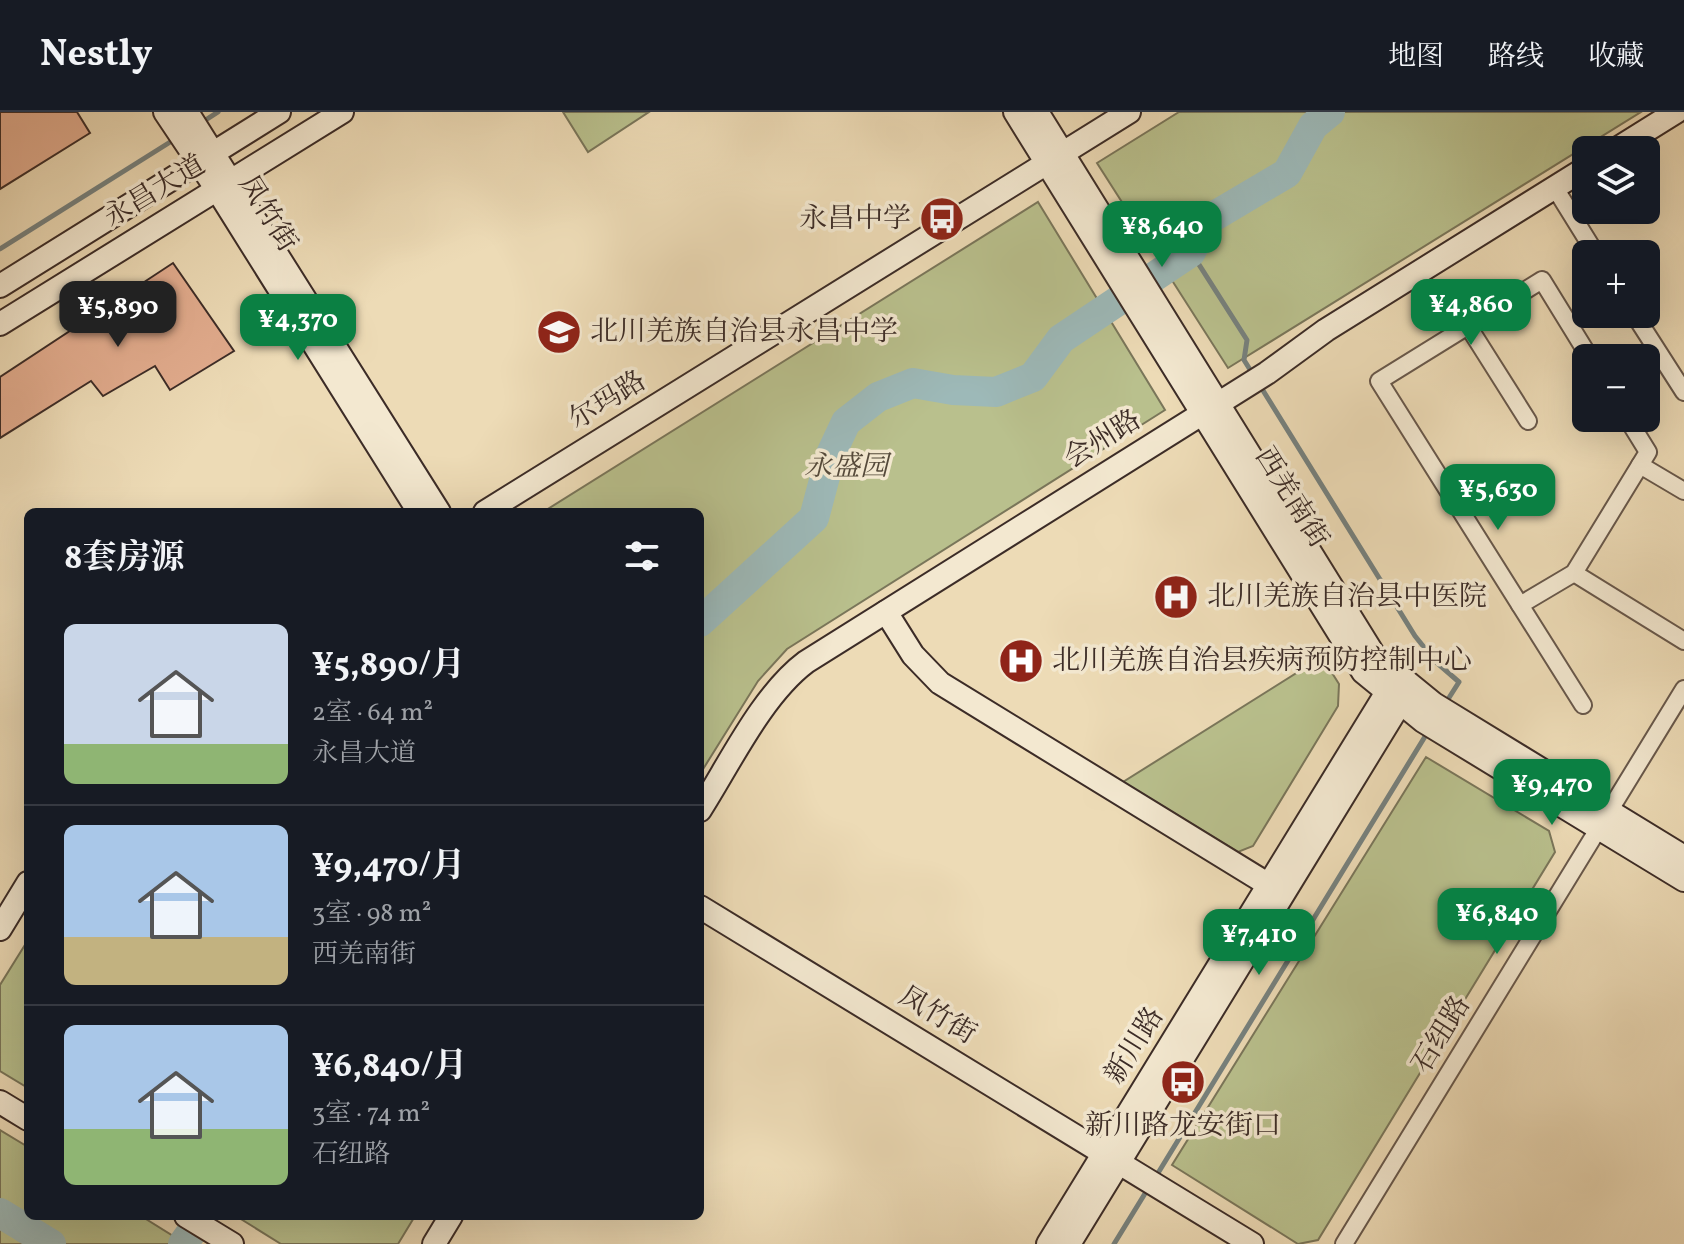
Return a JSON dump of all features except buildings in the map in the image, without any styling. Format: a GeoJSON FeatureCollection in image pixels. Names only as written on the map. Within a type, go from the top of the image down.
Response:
{"type":"FeatureCollection","features":[{"type":"Feature","properties":{"kind":"street","name":"永昌大道"},"geometry":{"type":"LineString","coordinates":[[0,286],[200,150],[279,112]]}},
{"type":"Feature","properties":{"kind":"street","name":"永昌大道"},"geometry":{"type":"LineString","coordinates":[[0,324],[342,112]]}},
{"type":"Feature","properties":{"kind":"street","name":"西羌南街"},"geometry":{"type":"LineString","coordinates":[[1015,112],[1055,158],[1210,409],[1399,688],[1428,713],[1604,820],[1684,880]]}},
{"type":"Feature","properties":{"kind":"street","name":"西羌南街"},"geometry":{"type":"LineString","coordinates":[[1037,112],[1055,158]]}},
{"type":"Feature","properties":{"kind":"street","name":"尔玛路"},"geometry":{"type":"LineString","coordinates":[[491,508],[1129,112]]}},
{"type":"Feature","properties":{"kind":"street"},"geometry":{"type":"LineString","coordinates":[[1637,136],[1676,112]]}},
{"type":"Feature","properties":{"kind":"street","name":"凤竹街"},"geometry":{"type":"LineString","coordinates":[[173,113],[436,508]]}},
{"type":"Feature","properties":{"kind":"street","name":"会州路"},"geometry":{"type":"LineString","coordinates":[[704,804],[782,683],[806,662],[1245,387],[1326,330],[1572,177]]}},
{"type":"Feature","properties":{"kind":"street","name":"凤竹街"},"geometry":{"type":"LineString","coordinates":[[223,185],[417,508]]}},
{"type":"Feature","properties":{"kind":"street"},"geometry":{"type":"LineString","coordinates":[[1555,188],[1587,240]]}},
{"type":"Feature","properties":{"kind":"street"},"geometry":{"type":"LineString","coordinates":[[1581,344],[1542,280],[1379,381],[1583,705]]}},
{"type":"Feature","properties":{"kind":"street"},"geometry":{"type":"LineString","coordinates":[[1468,326],[1528,421]]}},
{"type":"Feature","properties":{"kind":"street"},"geometry":{"type":"LineString","coordinates":[[1643,328],[1684,392]]}},
{"type":"Feature","properties":{"kind":"street"},"geometry":{"type":"LineString","coordinates":[[1520,605],[1574,573],[1648,452],[1636,432]]}},
{"type":"Feature","properties":{"kind":"street"},"geometry":{"type":"LineString","coordinates":[[1640,465],[1684,491]]}},
{"type":"Feature","properties":{"kind":"street"},"geometry":{"type":"LineString","coordinates":[[1574,573],[1684,641]]}},
{"type":"Feature","properties":{"kind":"street"},"geometry":{"type":"LineString","coordinates":[[886,612],[913,655],[940,683],[1276,889]]}},
{"type":"Feature","properties":{"kind":"street","name":"新川路"},"geometry":{"type":"LineString","coordinates":[[1048,1244],[1111,1158],[1399,688]]}},
{"type":"Feature","properties":{"kind":"street","name":"石纽路"},"geometry":{"type":"LineString","coordinates":[[1344,1244],[1684,689]]}},
{"type":"Feature","properties":{"kind":"street","name":"西羌南街"},"geometry":{"type":"LineString","coordinates":[[1604,820],[1684,857]]}},
{"type":"Feature","properties":{"kind":"street"},"geometry":{"type":"LineString","coordinates":[[0,929],[24,890]]}},
{"type":"Feature","properties":{"kind":"street","name":"凤竹街"},"geometry":{"type":"LineString","coordinates":[[704,909],[1252,1244]]}},
{"type":"Feature","properties":{"kind":"street"},"geometry":{"type":"LineString","coordinates":[[0,1102],[24,1117]]}},
{"type":"Feature","properties":{"kind":"street","name":"新川路"},"geometry":{"type":"LineString","coordinates":[[1069,1244],[1111,1158]]}},
{"type":"Feature","properties":{"kind":"street"},"geometry":{"type":"LineString","coordinates":[[193,1220],[232,1244]]}},
{"type":"Feature","properties":{"kind":"street"},"geometry":{"type":"LineString","coordinates":[[434,1244],[449,1220]]}},
{"type":"Feature","properties":{"kind":"green space"},"geometry":{"type":"Polygon","coordinates":[[[563,112],[649,112],[588,152],[563,112]]]}},
{"type":"Feature","properties":{"kind":"green space"},"geometry":{"type":"Polygon","coordinates":[[[1179,112],[1641,112],[1602,136],[1572,136],[1572,155],[1228,368],[1097,163],[1179,112]]]}},
{"type":"Feature","properties":{"kind":"green space","name":"永盛园"},"geometry":{"type":"Polygon","coordinates":[[[1038,202],[1165,410],[787,649],[758,681],[704,768],[704,508],[549,508],[1038,202]]]}},
{"type":"Feature","properties":{"kind":"green space"},"geometry":{"type":"Polygon","coordinates":[[[1322,657],[1339,684],[1338,706],[1253,846],[1238,852],[1123,782],[1322,657]]]}},
{"type":"Feature","properties":{"kind":"green space"},"geometry":{"type":"Polygon","coordinates":[[[1426,757],[1549,831],[1555,852],[1318,1240],[1298,1244],[1172,1165],[1426,757]]]}},
{"type":"Feature","properties":{"kind":"green space"},"geometry":{"type":"Polygon","coordinates":[[[24,946],[24,1086],[0,1071],[0,985],[24,946]]]}},
{"type":"Feature","properties":{"kind":"green space"},"geometry":{"type":"Polygon","coordinates":[[[0,1130],[24,1145],[24,1220],[147,1220],[186,1244],[0,1244],[0,1130]]]}},
{"type":"Feature","properties":{"kind":"green space"},"geometry":{"type":"Polygon","coordinates":[[[242,1220],[413,1220],[398,1244],[281,1244],[242,1220]]]}},
{"type":"Feature","properties":{"kind":"waterway"},"geometry":{"type":"LineString","coordinates":[[201,123],[218,112]]}},
{"type":"Feature","properties":{"kind":"waterway"},"geometry":{"type":"LineString","coordinates":[[704,618],[814,518],[831,454],[846,422],[878,397],[913,383],[953,390],[996,392],[1033,377],[1061,339],[1191,252],[1206,221],[1287,173],[1313,126],[1330,112]]}},
{"type":"Feature","properties":{"kind":"waterway"},"geometry":{"type":"LineString","coordinates":[[0,249],[175,139]]}},
{"type":"Feature","properties":{"kind":"waterway"},"geometry":{"type":"LineString","coordinates":[[1191,252],[1247,340],[1244,360],[1254,376]]}},
{"type":"Feature","properties":{"kind":"waterway"},"geometry":{"type":"LineString","coordinates":[[1259,384],[1415,636],[1436,662],[1459,682],[1445,704]]}},
{"type":"Feature","properties":{"kind":"waterway"},"geometry":{"type":"LineString","coordinates":[[1155,1178],[1429,730]]}},
{"type":"Feature","properties":{"kind":"waterway"},"geometry":{"type":"LineString","coordinates":[[1114,1244],[1149,1187]]}},
{"type":"Feature","properties":{"kind":"waterway"},"geometry":{"type":"LineString","coordinates":[[0,1213],[51,1244]]}},
{"type":"Feature","properties":{"kind":"waterway"},"geometry":{"type":"LineString","coordinates":[[183,1244],[200,1220]]}},
{"type":"Feature","properties":{"kind":"place","name":"永昌中学"},"geometry":{"type":"Point","coordinates":[942,219]}},
{"type":"Feature","properties":{"kind":"place","name":"北川羌族自治县永昌中学"},"geometry":{"type":"Point","coordinates":[559,332]}},
{"type":"Feature","properties":{"kind":"place","name":"北川羌族自治县中医院"},"geometry":{"type":"Point","coordinates":[1176,597]}},
{"type":"Feature","properties":{"kind":"place","name":"北川羌族自治县疾病预防控制中心"},"geometry":{"type":"Point","coordinates":[1021,661]}},
{"type":"Feature","properties":{"kind":"place","name":"新川路龙安街口"},"geometry":{"type":"Point","coordinates":[1183,1082]}}]}
